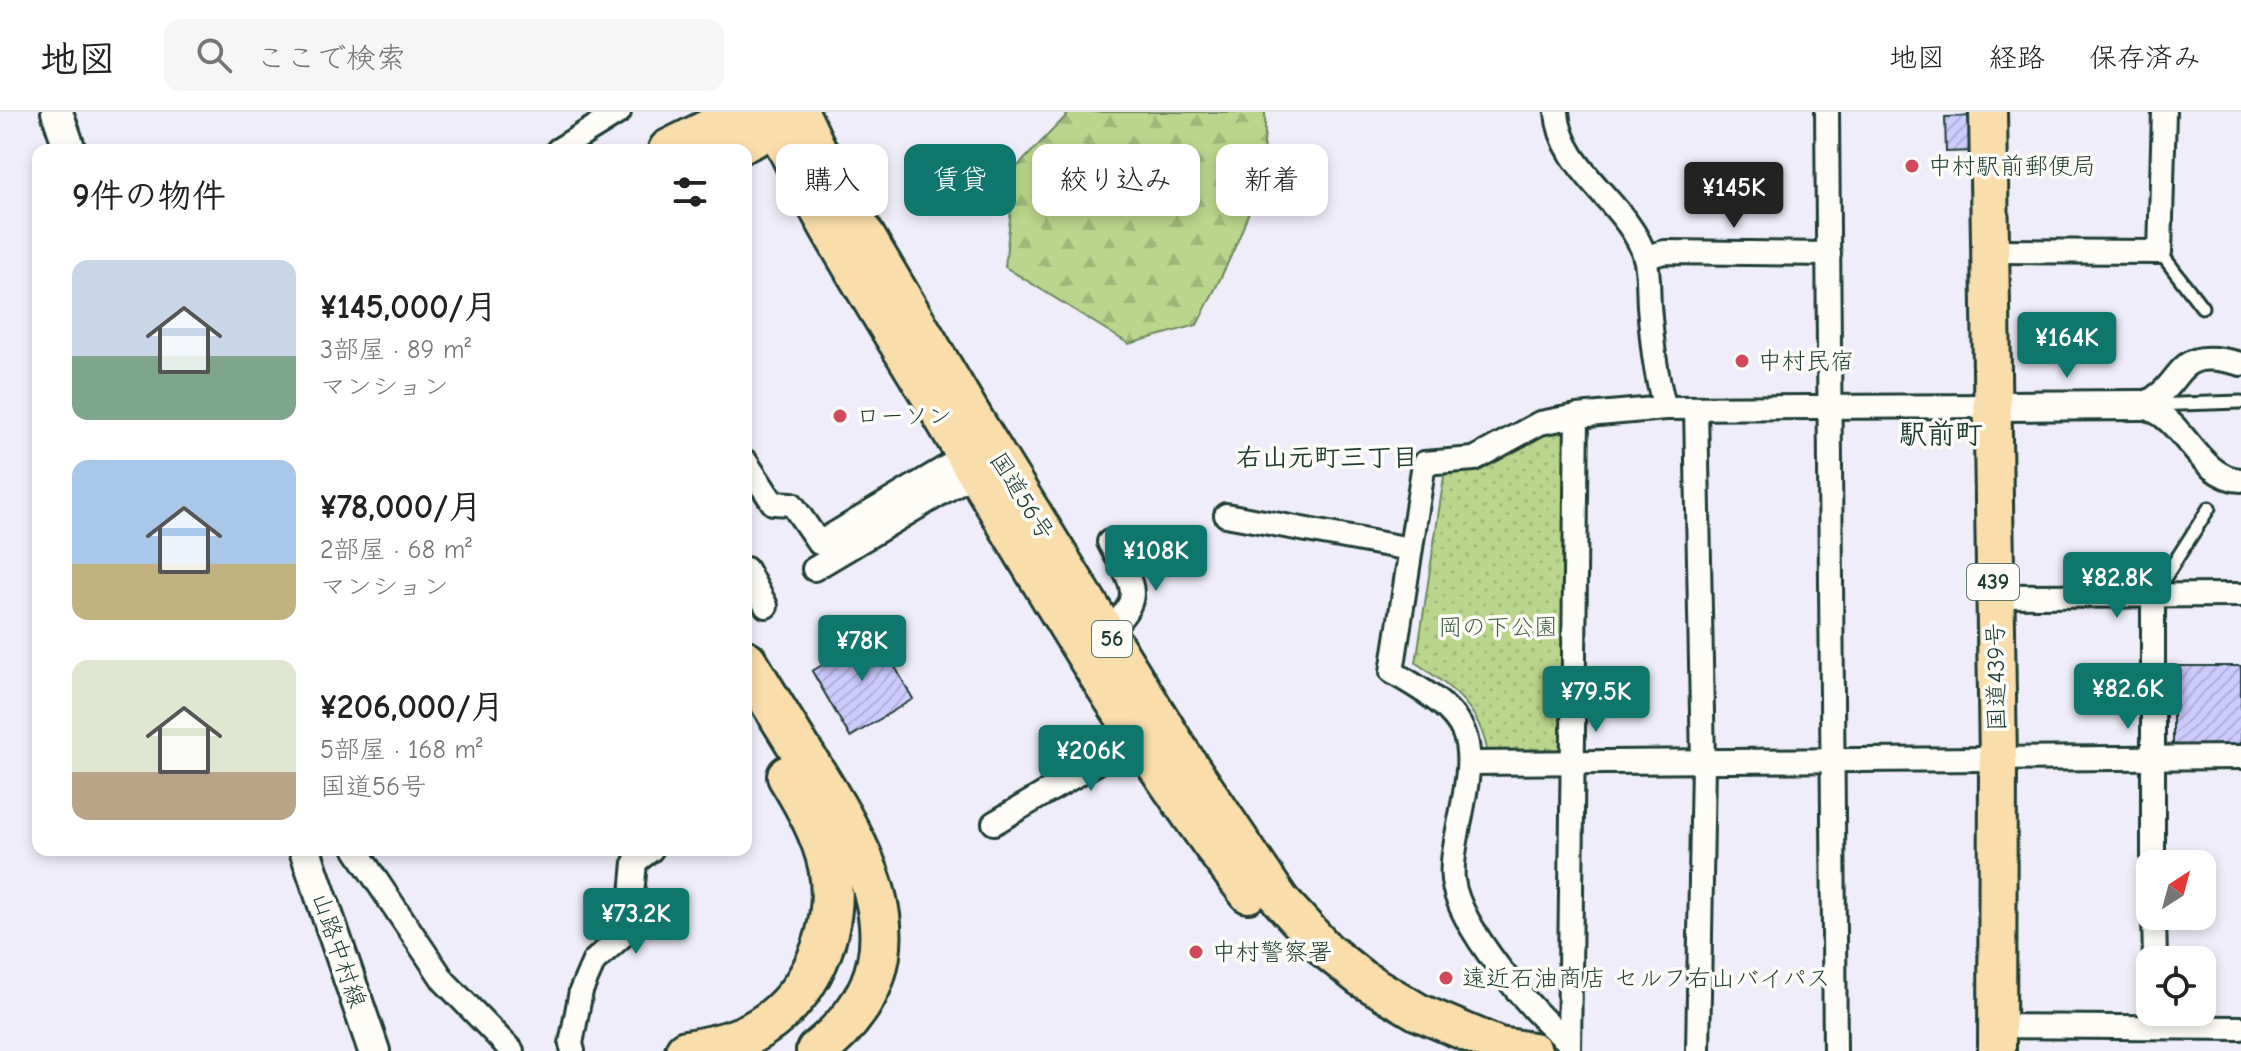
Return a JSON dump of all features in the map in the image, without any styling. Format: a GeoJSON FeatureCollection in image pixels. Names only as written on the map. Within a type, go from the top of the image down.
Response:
{"type":"FeatureCollection","features":[{"type":"Feature","properties":{"kind":"highway","name":"国道439号"},"geometry":{"type":"LineString","coordinates":[[1988,112],[1998,761],[1997,1039]]}},
{"type":"Feature","properties":{"kind":"highway"},"geometry":{"type":"LineString","coordinates":[[687,144],[775,115]]}},
{"type":"Feature","properties":{"kind":"highway"},"geometry":{"type":"LineString","coordinates":[[734,144],[775,115]]}},
{"type":"Feature","properties":{"kind":"highway","name":"国道56号"},"geometry":{"type":"LineString","coordinates":[[775,115],[802,184],[1151,731],[1236,878],[1266,917],[1314,966],[1397,1024],[1452,1042],[1533,1051]]}},
{"type":"Feature","properties":{"kind":"highway","name":"国道56号"},"geometry":{"type":"LineString","coordinates":[[978,460],[1107,632],[1151,731]]}},
{"type":"Feature","properties":{"kind":"highway"},"geometry":{"type":"LineString","coordinates":[[752,671],[866,861],[882,916],[882,944],[874,980],[858,1011],[817,1051]]}},
{"type":"Feature","properties":{"kind":"highway"},"geometry":{"type":"LineString","coordinates":[[686,1051],[713,1047],[751,1033],[778,1014],[802,988],[818,962],[826,935],[831,903],[829,868],[820,836],[752,717]]}},
{"type":"Feature","properties":{"kind":"main road"},"geometry":{"type":"LineString","coordinates":[[57,112],[68,144]]}},
{"type":"Feature","properties":{"kind":"main road","name":"山路中村線"},"geometry":{"type":"LineString","coordinates":[[307,856],[374,1051]]}},
{"type":"Feature","properties":{"kind":"street"},"geometry":{"type":"LineString","coordinates":[[568,144],[619,112]]}},
{"type":"Feature","properties":{"kind":"street"},"geometry":{"type":"LineString","coordinates":[[1557,112],[1558,128],[1576,160],[1637,239],[1645,257],[1655,374],[1665,408]]}},
{"type":"Feature","properties":{"kind":"street"},"geometry":{"type":"LineString","coordinates":[[1827,112],[1835,1051]]}},
{"type":"Feature","properties":{"kind":"street"},"geometry":{"type":"LineString","coordinates":[[1990,251],[2160,252],[2164,112]]}},
{"type":"Feature","properties":{"kind":"street"},"geometry":{"type":"LineString","coordinates":[[1645,257],[1665,252],[1829,254]]}},
{"type":"Feature","properties":{"kind":"street"},"geometry":{"type":"LineString","coordinates":[[1569,1047],[1485,949],[1462,912],[1452,879],[1470,763],[1466,732],[1449,708],[1392,672],[1424,463],[1474,459],[1540,423],[1577,416],[1665,408],[2142,405],[2159,398],[2175,372],[2192,361],[2218,358],[2241,364]]}},
{"type":"Feature","properties":{"kind":"street"},"geometry":{"type":"LineString","coordinates":[[2142,405],[2165,418],[2198,456],[2233,480],[2241,480]]}},
{"type":"Feature","properties":{"kind":"street"},"geometry":{"type":"LineString","coordinates":[[1696,409],[1703,763],[1698,1051]]}},
{"type":"Feature","properties":{"kind":"street"},"geometry":{"type":"LineString","coordinates":[[1569,1047],[1577,416]]}},
{"type":"Feature","properties":{"kind":"street"},"geometry":{"type":"LineString","coordinates":[[753,490],[773,503],[792,504],[819,543],[978,460]]}},
{"type":"Feature","properties":{"kind":"street"},"geometry":{"type":"LineString","coordinates":[[814,569],[978,460]]}},
{"type":"Feature","properties":{"kind":"street"},"geometry":{"type":"LineString","coordinates":[[1226,515],[1410,549]]}},
{"type":"Feature","properties":{"kind":"street"},"geometry":{"type":"LineString","coordinates":[[1107,632],[1130,608],[1134,591],[1109,542]]}},
{"type":"Feature","properties":{"kind":"street"},"geometry":{"type":"LineString","coordinates":[[752,580],[766,606]]}},
{"type":"Feature","properties":{"kind":"street"},"geometry":{"type":"LineString","coordinates":[[1994,596],[2241,595]]}},
{"type":"Feature","properties":{"kind":"street"},"geometry":{"type":"LineString","coordinates":[[2153,597],[2153,850]]}},
{"type":"Feature","properties":{"kind":"street"},"geometry":{"type":"LineString","coordinates":[[994,823],[1151,731]]}},
{"type":"Feature","properties":{"kind":"street"},"geometry":{"type":"LineString","coordinates":[[1470,763],[1832,763],[2241,757]]}},
{"type":"Feature","properties":{"kind":"street"},"geometry":{"type":"LineString","coordinates":[[360,856],[444,981],[512,1051]]}},
{"type":"Feature","properties":{"kind":"street"},"geometry":{"type":"LineString","coordinates":[[573,1051],[571,1044],[581,991],[594,961],[639,921],[632,895],[635,862],[643,856]]}},
{"type":"Feature","properties":{"kind":"street"},"geometry":{"type":"LineString","coordinates":[[1997,1039],[2136,1022]]}},
{"type":"Feature","properties":{"kind":"street"},"geometry":{"type":"LineString","coordinates":[[2216,1026],[2241,1028]]}},
{"type":"Feature","properties":{"kind":"lane"},"geometry":{"type":"LineString","coordinates":[[2160,252],[2202,307]]}},
{"type":"Feature","properties":{"kind":"lane"},"geometry":{"type":"LineString","coordinates":[[2142,405],[2241,402]]}},
{"type":"Feature","properties":{"kind":"lane"},"geometry":{"type":"LineString","coordinates":[[2153,597],[2209,508]]}},
{"type":"Feature","properties":{"kind":"green space"},"geometry":{"type":"Polygon","coordinates":[[[1070,112],[1265,112],[1264,144],[1216,144],[1216,216],[1247,216],[1197,325],[1129,344],[1005,267],[1010,216],[1016,216],[1016,168],[1032,151],[1032,216],[1200,216],[1200,144],[1039,144],[1070,112]]]}},
{"type":"Feature","properties":{"kind":"green space","name":"岡の下公園"},"geometry":{"type":"Polygon","coordinates":[[[1575,428],[1573,751],[1487,750],[1470,709],[1451,689],[1416,663],[1445,470],[1477,468],[1547,433],[1575,428]]]}},
{"type":"Feature","properties":{"kind":"building"},"geometry":{"type":"Polygon","coordinates":[[[1973,116],[1974,151],[1946,152],[1945,117],[1973,116]]]}},
{"type":"Feature","properties":{"kind":"building"},"geometry":{"type":"Polygon","coordinates":[[[866,629],[869,634],[875,631],[913,699],[850,737],[812,671],[845,652],[842,642],[866,629]]]}},
{"type":"Feature","properties":{"kind":"building"},"geometry":{"type":"Polygon","coordinates":[[[2173,666],[2241,666],[2241,746],[2173,747],[2173,666]]]}},
{"type":"Feature","properties":{"kind":"place","name":"中村駅前郵便局"},"geometry":{"type":"Point","coordinates":[1912,166]}},
{"type":"Feature","properties":{"kind":"place","name":"中村民宿"},"geometry":{"type":"Point","coordinates":[1742,361]}},
{"type":"Feature","properties":{"kind":"place","name":"ローソン"},"geometry":{"type":"Point","coordinates":[840,416]}},
{"type":"Feature","properties":{"kind":"place","name":"中村警察署"},"geometry":{"type":"Point","coordinates":[1196,952]}},
{"type":"Feature","properties":{"kind":"place","name":"遠近石油商店 セルフ右山バイパス"},"geometry":{"type":"Point","coordinates":[1446,978]}},
{"type":"Feature","properties":{"kind":"district","name":"駅前町"},"geometry":{"type":"Point","coordinates":[1941,434]}},
{"type":"Feature","properties":{"kind":"district","name":"右山元町三丁目"},"geometry":{"type":"Point","coordinates":[1327,458]}}]}
